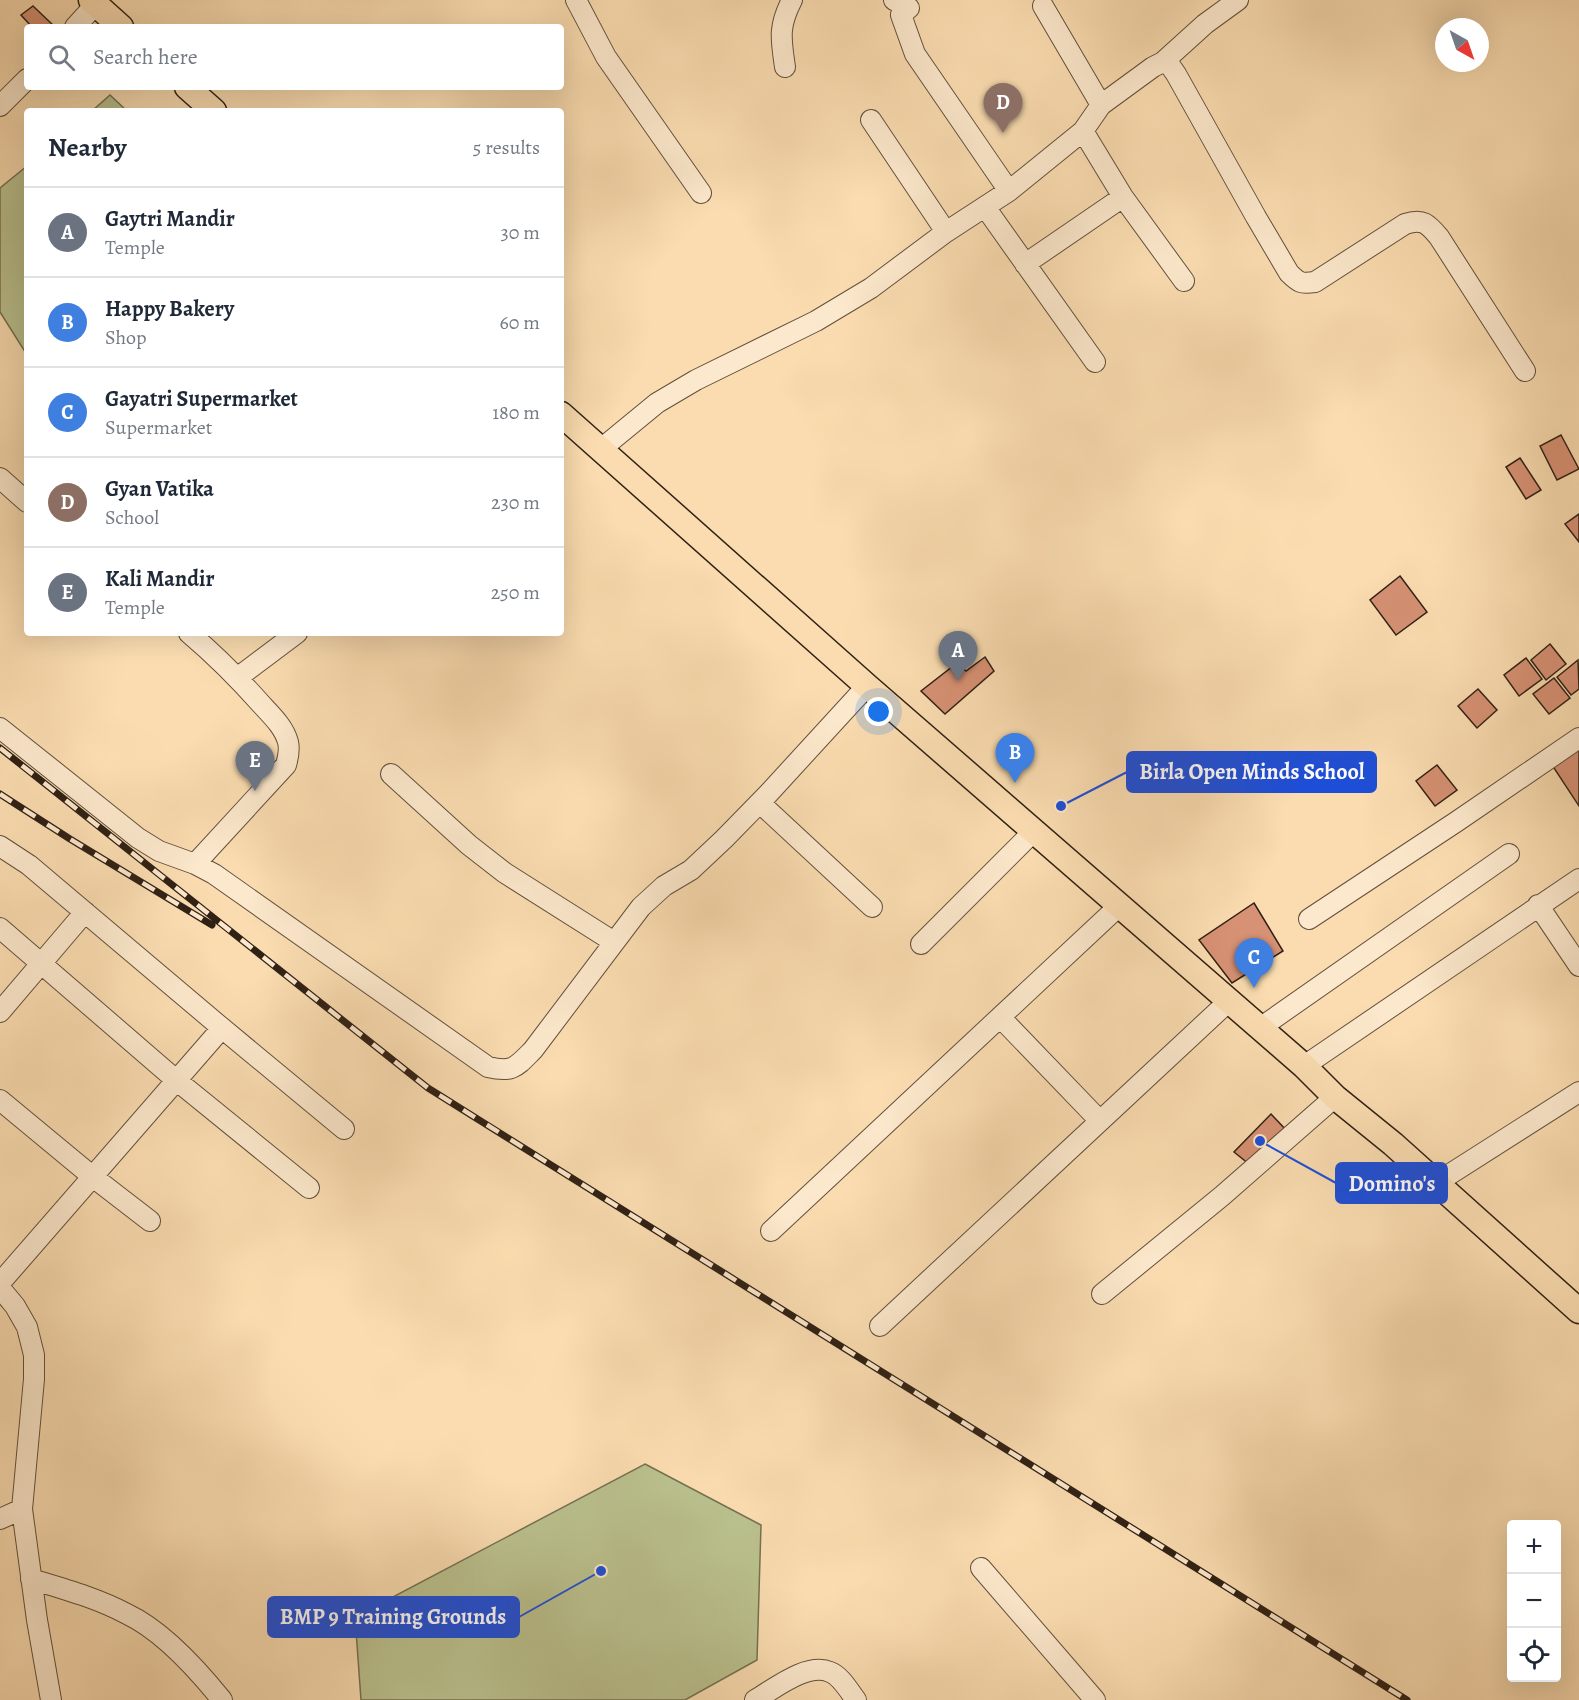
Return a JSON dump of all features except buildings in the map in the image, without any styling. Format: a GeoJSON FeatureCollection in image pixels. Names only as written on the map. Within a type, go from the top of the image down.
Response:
{"type":"FeatureCollection","features":[{"type":"Feature","properties":{"kind":"main road"},"geometry":{"type":"LineString","coordinates":[[93,2],[118,24]]}},
{"type":"Feature","properties":{"kind":"main road"},"geometry":{"type":"LineString","coordinates":[[191,90],[211,108]]}},
{"type":"Feature","properties":{"kind":"main road"},"geometry":{"type":"LineString","coordinates":[[564,417],[867,686],[1304,1066],[1335,1096],[1393,1144],[1579,1311]]}},
{"type":"Feature","properties":{"kind":"street"},"geometry":{"type":"LineString","coordinates":[[576,0],[606,57],[701,193]]}},
{"type":"Feature","properties":{"kind":"street"},"geometry":{"type":"LineString","coordinates":[[785,67],[780,33],[784,14],[792,0]]}},
{"type":"Feature","properties":{"kind":"street"},"geometry":{"type":"LineString","coordinates":[[601,449],[657,403],[696,380],[825,316],[871,288],[946,232],[1009,191],[1083,131],[1101,105],[1163,62],[1205,24],[1238,0]]}},
{"type":"Feature","properties":{"kind":"street"},"geometry":{"type":"LineString","coordinates":[[77,24],[93,2]]}},
{"type":"Feature","properties":{"kind":"street"},"geometry":{"type":"LineString","coordinates":[[909,3],[901,15],[915,54],[1009,191]]}},
{"type":"Feature","properties":{"kind":"street"},"geometry":{"type":"LineString","coordinates":[[1043,6],[1101,105]]}},
{"type":"Feature","properties":{"kind":"street"},"geometry":{"type":"LineString","coordinates":[[1163,62],[1169,64],[1176,74],[1256,217],[1289,273],[1296,280],[1303,284],[1315,282],[1405,224],[1416,220],[1428,224],[1439,237],[1525,371]]}},
{"type":"Feature","properties":{"kind":"street"},"geometry":{"type":"LineString","coordinates":[[0,106],[24,82]]}},
{"type":"Feature","properties":{"kind":"street"},"geometry":{"type":"LineString","coordinates":[[871,120],[946,232]]}},
{"type":"Feature","properties":{"kind":"street"},"geometry":{"type":"LineString","coordinates":[[1083,131],[1123,197],[1184,281]]}},
{"type":"Feature","properties":{"kind":"street"},"geometry":{"type":"LineString","coordinates":[[1025,264],[1123,197]]}},
{"type":"Feature","properties":{"kind":"street"},"geometry":{"type":"LineString","coordinates":[[985,207],[1095,362]]}},
{"type":"Feature","properties":{"kind":"street"},"geometry":{"type":"LineString","coordinates":[[0,478],[24,499]]}},
{"type":"Feature","properties":{"kind":"street"},"geometry":{"type":"LineString","coordinates":[[192,636],[221,661],[282,727],[289,744],[286,765],[195,864]]}},
{"type":"Feature","properties":{"kind":"street"},"geometry":{"type":"LineString","coordinates":[[237,678],[293,636]]}},
{"type":"Feature","properties":{"kind":"street"},"geometry":{"type":"LineString","coordinates":[[0,728],[138,838],[159,851],[195,864],[214,874],[488,1067],[503,1071],[518,1066],[533,1050],[641,907],[664,886],[692,870],[760,802],[867,686]]}},
{"type":"Feature","properties":{"kind":"street"},"geometry":{"type":"LineString","coordinates":[[1309,919],[1579,738]]}},
{"type":"Feature","properties":{"kind":"street"},"geometry":{"type":"LineString","coordinates":[[391,774],[469,845],[506,873],[614,942]]}},
{"type":"Feature","properties":{"kind":"street"},"geometry":{"type":"LineString","coordinates":[[760,802],[872,907]]}},
{"type":"Feature","properties":{"kind":"street"},"geometry":{"type":"LineString","coordinates":[[921,944],[1034,831]]}},
{"type":"Feature","properties":{"kind":"street"},"geometry":{"type":"LineString","coordinates":[[0,846],[29,865],[344,1129]]}},
{"type":"Feature","properties":{"kind":"street"},"geometry":{"type":"LineString","coordinates":[[1260,1028],[1509,854]]}},
{"type":"Feature","properties":{"kind":"street"},"geometry":{"type":"LineString","coordinates":[[1304,1066],[1579,879]]}},
{"type":"Feature","properties":{"kind":"street"},"geometry":{"type":"LineString","coordinates":[[1538,905],[1579,966]]}},
{"type":"Feature","properties":{"kind":"street"},"geometry":{"type":"LineString","coordinates":[[771,1232],[1119,906]]}},
{"type":"Feature","properties":{"kind":"street"},"geometry":{"type":"LineString","coordinates":[[0,1012],[85,912]]}},
{"type":"Feature","properties":{"kind":"street"},"geometry":{"type":"LineString","coordinates":[[0,928],[176,1080],[309,1188]]}},
{"type":"Feature","properties":{"kind":"street"},"geometry":{"type":"LineString","coordinates":[[880,1326],[1229,1001]]}},
{"type":"Feature","properties":{"kind":"street"},"geometry":{"type":"LineString","coordinates":[[1000,1017],[1100,1120]]}},
{"type":"Feature","properties":{"kind":"street"},"geometry":{"type":"LineString","coordinates":[[51,1700],[22,1509],[34,1379],[34,1355],[27,1327],[0,1285],[222,1028]]}},
{"type":"Feature","properties":{"kind":"street"},"geometry":{"type":"LineString","coordinates":[[1436,1183],[1579,1092]]}},
{"type":"Feature","properties":{"kind":"street"},"geometry":{"type":"LineString","coordinates":[[1102,1294],[1222,1196],[1335,1096]]}},
{"type":"Feature","properties":{"kind":"street"},"geometry":{"type":"LineString","coordinates":[[0,1100],[150,1221]]}},
{"type":"Feature","properties":{"kind":"street"},"geometry":{"type":"LineString","coordinates":[[0,1519],[22,1509]]}},
{"type":"Feature","properties":{"kind":"street"},"geometry":{"type":"LineString","coordinates":[[981,1568],[1095,1700]]}},
{"type":"Feature","properties":{"kind":"street"},"geometry":{"type":"LineString","coordinates":[[31,1579],[100,1601],[130,1615],[156,1633],[200,1672],[222,1700]]}},
{"type":"Feature","properties":{"kind":"street"},"geometry":{"type":"LineString","coordinates":[[756,1700],[800,1674],[816,1670],[830,1672],[842,1681],[856,1700]]}},
{"type":"Feature","properties":{"kind":"green space"},"geometry":{"type":"Polygon","coordinates":[[[110,95],[124,108],[95,108],[110,95]]]}},
{"type":"Feature","properties":{"kind":"green space"},"geometry":{"type":"Polygon","coordinates":[[[24,168],[24,350],[0,312],[0,188],[24,168]]]}},
{"type":"Feature","properties":{"kind":"green space"},"geometry":{"type":"Polygon","coordinates":[[[645,1464],[761,1525],[757,1660],[685,1700],[361,1700],[355,1617],[645,1464]]]}},
{"type":"Feature","properties":{"kind":"railway"},"geometry":{"type":"LineString","coordinates":[[0,748],[428,1088],[1407,1700]]}},
{"type":"Feature","properties":{"kind":"railway"},"geometry":{"type":"LineString","coordinates":[[0,794],[212,925]]}},
{"type":"Feature","properties":{"kind":"place","name":"Gyan Vatika"},"geometry":{"type":"Point","coordinates":[1003,133]}},
{"type":"Feature","properties":{"kind":"place","name":"Gaytri Mandir"},"geometry":{"type":"Point","coordinates":[958,681]}},
{"type":"Feature","properties":{"kind":"place","name":"Happy Bakery"},"geometry":{"type":"Point","coordinates":[1015,783]}},
{"type":"Feature","properties":{"kind":"place","name":"Kali Mandir"},"geometry":{"type":"Point","coordinates":[255,791]}},
{"type":"Feature","properties":{"kind":"place","name":"Birla Open Minds School"},"geometry":{"type":"Point","coordinates":[1061,806]}},
{"type":"Feature","properties":{"kind":"place","name":"Gayatri Supermarket"},"geometry":{"type":"Point","coordinates":[1254,988]}},
{"type":"Feature","properties":{"kind":"place","name":"Domino's"},"geometry":{"type":"Point","coordinates":[1260,1141]}},
{"type":"Feature","properties":{"kind":"place","name":"BMP 9 Training Grounds"},"geometry":{"type":"Point","coordinates":[601,1571]}}]}
